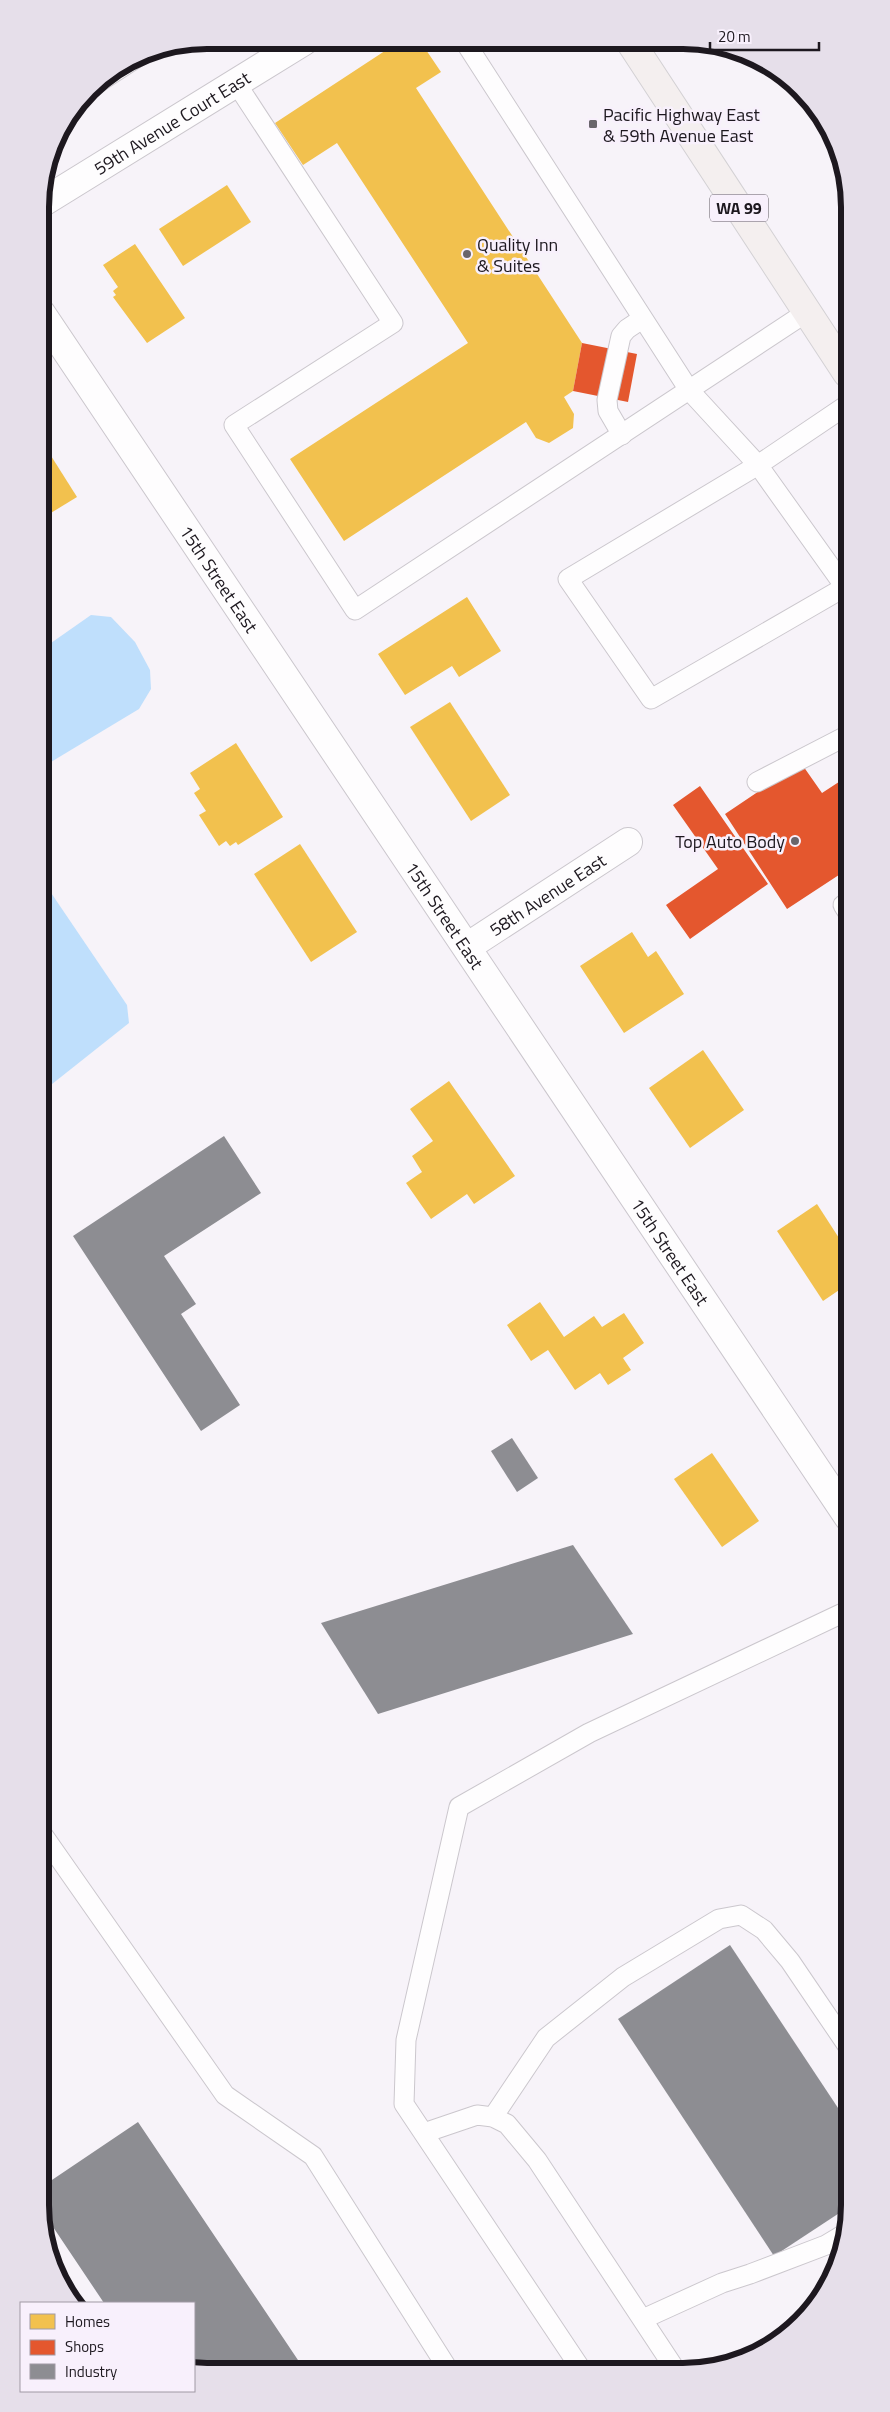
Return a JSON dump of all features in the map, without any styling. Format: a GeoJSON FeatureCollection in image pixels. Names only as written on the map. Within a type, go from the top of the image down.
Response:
{"type":"FeatureCollection","features":[{"type":"Feature","properties":{"kind":"main road","name":"WA 99"},"geometry":{"type":"LineString","coordinates":[[635,49],[841,364]]}},
{"type":"Feature","properties":{"kind":"street","name":"59th Avenue Court East"},"geometry":{"type":"LineString","coordinates":[[49,198],[291,49]]}},
{"type":"Feature","properties":{"kind":"street","name":"15th Street East"},"geometry":{"type":"LineString","coordinates":[[49,326],[841,1506]]}},
{"type":"Feature","properties":{"kind":"street","name":"58th Avenue East"},"geometry":{"type":"LineString","coordinates":[[467,947],[628,842]]}},
{"type":"Feature","properties":{"kind":"lane"},"geometry":{"type":"LineString","coordinates":[[469,49],[689,390],[758,465],[841,581]]}},
{"type":"Feature","properties":{"kind":"lane"},"geometry":{"type":"LineString","coordinates":[[236,83],[393,323],[234,425],[354,610],[807,312]]}},
{"type":"Feature","properties":{"kind":"lane"},"geometry":{"type":"LineString","coordinates":[[622,435],[608,412],[607,400],[621,336],[627,329],[642,319]]}},
{"type":"Feature","properties":{"kind":"lane"},"geometry":{"type":"LineString","coordinates":[[841,409],[758,465],[568,578],[651,699],[841,589]]}},
{"type":"Feature","properties":{"kind":"lane"},"geometry":{"type":"LineString","coordinates":[[757,782],[841,739]]}},
{"type":"Feature","properties":{"kind":"lane"},"geometry":{"type":"LineString","coordinates":[[577,2363],[404,2104],[406,2040],[459,1807],[589,1733],[841,1614]]}},
{"type":"Feature","properties":{"kind":"lane"},"geometry":{"type":"LineString","coordinates":[[49,1844],[225,2095],[313,2156],[444,2363]]}},
{"type":"Feature","properties":{"kind":"lane"},"geometry":{"type":"LineString","coordinates":[[493,2117],[546,2038],[624,1977],[719,1920],[726,1918],[742,1915],[764,1930],[790,1961],[841,2036]]}},
{"type":"Feature","properties":{"kind":"lane"},"geometry":{"type":"LineString","coordinates":[[424,2133],[477,2115],[493,2117],[507,2124],[537,2160],[671,2363]]}},
{"type":"Feature","properties":{"kind":"lane"},"geometry":{"type":"LineString","coordinates":[[643,2319],[722,2283],[826,2245],[837,2238]]}},
{"type":"Feature","properties":{"kind":"water"},"geometry":{"type":"Polygon","coordinates":[[[91,615],[111,617],[135,642],[150,670],[151,689],[139,709],[49,763],[49,644],[91,615]]]}},
{"type":"Feature","properties":{"kind":"water"},"geometry":{"type":"Polygon","coordinates":[[[49,890],[127,1005],[129,1023],[49,1086],[49,890]]]}},
{"type":"Feature","properties":{"kind":"building: Homes","name":"Quality Inn & Suites"},"geometry":{"type":"Polygon","coordinates":[[[388,49],[425,49],[441,72],[416,88],[582,343],[573,391],[564,397],[574,414],[573,428],[549,443],[536,438],[526,422],[344,541],[290,459],[468,343],[337,143],[303,165],[275,123],[388,49]]]}},
{"type":"Feature","properties":{"kind":"building: Homes"},"geometry":{"type":"Polygon","coordinates":[[[227,185],[251,222],[183,266],[159,229],[227,185]]]}},
{"type":"Feature","properties":{"kind":"building: Homes"},"geometry":{"type":"Polygon","coordinates":[[[135,244],[185,318],[147,343],[113,297],[116,295],[113,291],[118,287],[103,265],[135,244]]]}},
{"type":"Feature","properties":{"kind":"building: Homes"},"geometry":{"type":"Polygon","coordinates":[[[49,453],[77,497],[49,514],[49,453]]]}},
{"type":"Feature","properties":{"kind":"building: Homes"},"geometry":{"type":"Polygon","coordinates":[[[467,597],[501,651],[459,677],[452,666],[405,695],[378,654],[467,597]]]}},
{"type":"Feature","properties":{"kind":"building: Homes"},"geometry":{"type":"Polygon","coordinates":[[[450,702],[510,795],[471,821],[410,727],[450,702]]]}},
{"type":"Feature","properties":{"kind":"building: Homes"},"geometry":{"type":"Polygon","coordinates":[[[236,743],[283,817],[238,845],[236,842],[230,846],[226,841],[219,846],[199,815],[206,811],[194,793],[200,789],[190,773],[236,743]]]}},
{"type":"Feature","properties":{"kind":"building: Homes"},"geometry":{"type":"Polygon","coordinates":[[[300,844],[357,932],[311,962],[254,874],[300,844]]]}},
{"type":"Feature","properties":{"kind":"building: Homes"},"geometry":{"type":"Polygon","coordinates":[[[632,932],[648,957],[656,951],[684,994],[624,1033],[580,966],[632,932]]]}},
{"type":"Feature","properties":{"kind":"building: Homes"},"geometry":{"type":"Polygon","coordinates":[[[703,1050],[744,1110],[690,1148],[649,1088],[703,1050]]]}},
{"type":"Feature","properties":{"kind":"building: Homes"},"geometry":{"type":"Polygon","coordinates":[[[449,1081],[515,1176],[474,1204],[467,1194],[431,1219],[406,1183],[422,1172],[412,1156],[433,1141],[410,1109],[449,1081]]]}},
{"type":"Feature","properties":{"kind":"building: Homes"},"geometry":{"type":"Polygon","coordinates":[[[817,1204],[841,1241],[841,1289],[823,1301],[777,1231],[817,1204]]]}},
{"type":"Feature","properties":{"kind":"building: Homes"},"geometry":{"type":"Polygon","coordinates":[[[540,1302],[564,1337],[594,1316],[602,1327],[624,1313],[644,1343],[623,1358],[631,1370],[608,1385],[600,1373],[575,1390],[548,1350],[531,1361],[507,1325],[540,1302]]]}},
{"type":"Feature","properties":{"kind":"building: Homes"},"geometry":{"type":"Polygon","coordinates":[[[712,1453],[759,1521],[722,1547],[674,1479],[712,1453]]]}},
{"type":"Feature","properties":{"kind":"building: Shops"},"geometry":{"type":"Polygon","coordinates":[[[582,343],[637,354],[628,402],[573,391],[582,343]]]}},
{"type":"Feature","properties":{"kind":"building: Shops","name":"Top Auto Body"},"geometry":{"type":"Polygon","coordinates":[[[801,763],[822,793],[841,781],[841,874],[787,909],[725,814],[801,763]]]}},
{"type":"Feature","properties":{"kind":"building: Shops"},"geometry":{"type":"Polygon","coordinates":[[[700,786],[768,884],[690,939],[666,905],[718,869],[673,805],[700,786]]]}},
{"type":"Feature","properties":{"kind":"building: Industry"},"geometry":{"type":"Polygon","coordinates":[[[224,1136],[261,1193],[164,1256],[196,1304],[181,1314],[240,1405],[201,1431],[73,1236],[224,1136]]]}},
{"type":"Feature","properties":{"kind":"building: Industry"},"geometry":{"type":"Polygon","coordinates":[[[512,1438],[538,1478],[517,1492],[491,1451],[512,1438]]]}},
{"type":"Feature","properties":{"kind":"building: Industry"},"geometry":{"type":"Polygon","coordinates":[[[573,1545],[633,1634],[378,1714],[321,1623],[573,1545]]]}},
{"type":"Feature","properties":{"kind":"building: Industry"},"geometry":{"type":"Polygon","coordinates":[[[730,1945],[841,2112],[841,2212],[774,2256],[618,2019],[730,1945]]]}},
{"type":"Feature","properties":{"kind":"building: Industry"},"geometry":{"type":"Polygon","coordinates":[[[138,2122],[300,2363],[195,2363],[195,2302],[103,2302],[50,2223],[49,2182],[138,2122]]]}},
{"type":"Feature","properties":{"kind":"place","name":"Pacific Highway East & 59th Avenue East"},"geometry":{"type":"Point","coordinates":[593,124]}},
{"type":"Feature","properties":{"kind":"place","name":"Quality Inn & Suites"},"geometry":{"type":"Point","coordinates":[467,254]}},
{"type":"Feature","properties":{"kind":"place","name":"Top Auto Body"},"geometry":{"type":"Point","coordinates":[795,841]}}]}
